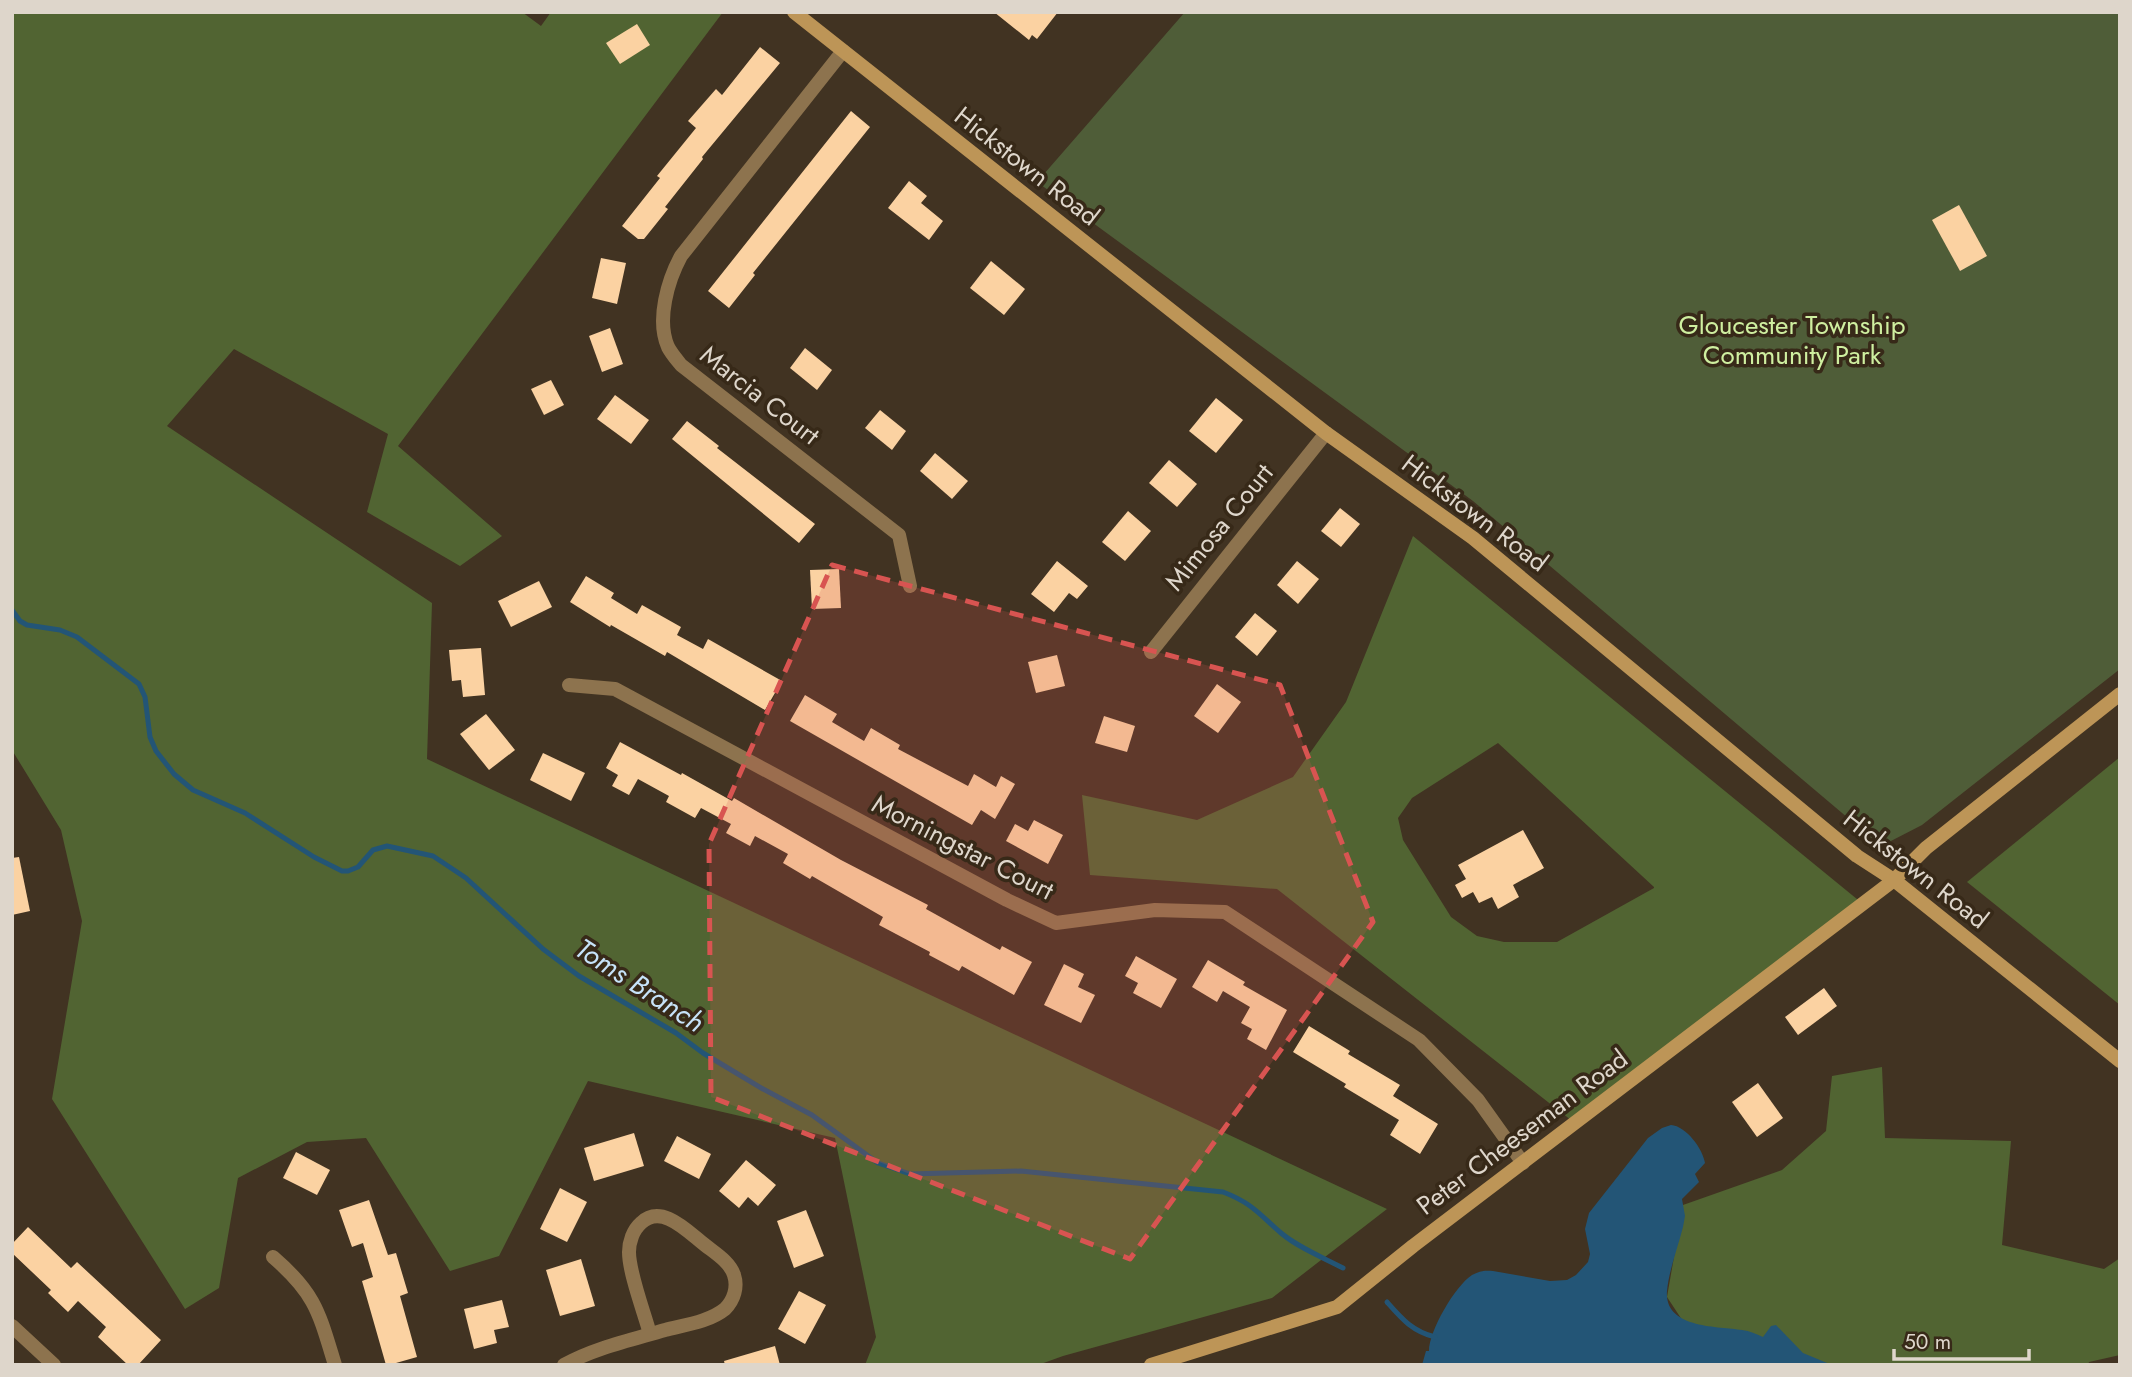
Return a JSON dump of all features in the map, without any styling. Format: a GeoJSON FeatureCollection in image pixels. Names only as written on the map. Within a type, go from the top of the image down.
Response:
{"type":"FeatureCollection","features":[{"type":"Feature","properties":{"kind":"street","name":"Hickstown Road"},"geometry":{"type":"LineString","coordinates":[[794,12],[1326,433],[1473,538],[1857,856],[1894,880],[2120,1061]]}},
{"type":"Feature","properties":{"kind":"street","name":"Marcia Court"},"geometry":{"type":"LineString","coordinates":[[843,51],[681,256],[670,277],[664,328],[668,347],[681,365],[899,535],[910,586]]}},
{"type":"Feature","properties":{"kind":"street","name":"Mimosa Court"},"geometry":{"type":"LineString","coordinates":[[1151,652],[1326,433]]}},
{"type":"Feature","properties":{"kind":"street","name":"Morningstar Court"},"geometry":{"type":"LineString","coordinates":[[569,685],[615,688],[1007,901],[1056,923],[1155,910],[1225,912],[1419,1040],[1478,1100],[1522,1163]]}},
{"type":"Feature","properties":{"kind":"street","name":"Peter Cheeseman Road"},"geometry":{"type":"LineString","coordinates":[[1151,1365],[1337,1307],[1413,1246],[1894,880],[1926,848],[2120,694]]}},
{"type":"Feature","properties":{"kind":"street"},"geometry":{"type":"LineString","coordinates":[[564,1365],[587,1354],[709,1318],[725,1308],[735,1293],[735,1279],[730,1266],[676,1222],[661,1217],[653,1217],[640,1224],[632,1236],[629,1254],[650,1334]]}},
{"type":"Feature","properties":{"kind":"street"},"geometry":{"type":"LineString","coordinates":[[273,1257],[293,1274],[313,1300],[335,1365]]}},
{"type":"Feature","properties":{"kind":"street"},"geometry":{"type":"LineString","coordinates":[[12,1326],[54,1365]]}},
{"type":"Feature","properties":{"kind":"highlighted area"},"geometry":{"type":"Polygon","coordinates":[[[832,565],[1280,685],[1373,922],[1130,1259],[711,1097],[709,844],[832,565]]]}},
{"type":"Feature","properties":{"kind":"green space"},"geometry":{"type":"Polygon","coordinates":[[[12,12],[522,12],[541,26],[551,12],[723,12],[398,446],[502,536],[460,566],[367,512],[388,434],[234,349],[167,426],[432,603],[427,759],[1387,1209],[1272,1298],[1038,1365],[865,1365],[876,1337],[835,1138],[588,1081],[499,1256],[450,1271],[366,1138],[307,1142],[238,1178],[219,1288],[185,1309],[52,1099],[82,921],[61,830],[12,750],[12,12]]]}},
{"type":"Feature","properties":{"kind":"green space","name":"Gloucester Township Community Park"},"geometry":{"type":"Polygon","coordinates":[[[1185,12],[2120,12],[2120,669],[1922,825],[1889,842],[1874,840],[1473,501],[1037,182],[1185,12]]]}},
{"type":"Feature","properties":{"kind":"green space"},"geometry":{"type":"Polygon","coordinates":[[[1413,536],[1863,904],[1576,1124],[1277,889],[1090,875],[1082,795],[1197,820],[1293,777],[1346,702],[1413,536]],[[1498,743],[1412,798],[1398,818],[1403,840],[1451,917],[1477,936],[1504,942],[1557,942],[1654,887],[1498,743]]]}},
{"type":"Feature","properties":{"kind":"green space"},"geometry":{"type":"Polygon","coordinates":[[[2120,757],[2120,1005],[1967,882],[2120,757]]]}},
{"type":"Feature","properties":{"kind":"green space"},"geometry":{"type":"Polygon","coordinates":[[[1882,1067],[1885,1138],[2011,1141],[2002,1245],[2104,1269],[2120,1258],[2120,1355],[2089,1362],[2088,1365],[1801,1365],[1690,1332],[1667,1297],[1683,1205],[1782,1170],[1826,1131],[1832,1076],[1882,1067]]]}},
{"type":"Feature","properties":{"kind":"water"},"geometry":{"type":"Polygon","coordinates":[[[1671,1125],[1682,1129],[1693,1139],[1705,1163],[1695,1174],[1699,1182],[1682,1199],[1685,1216],[1667,1291],[1668,1303],[1674,1313],[1695,1323],[1745,1330],[1763,1337],[1771,1326],[1776,1325],[1803,1353],[1832,1365],[1422,1365],[1444,1310],[1458,1289],[1472,1275],[1490,1271],[1550,1281],[1567,1280],[1576,1275],[1588,1262],[1590,1254],[1585,1229],[1589,1213],[1648,1138],[1671,1125]]]}},
{"type":"Feature","properties":{"kind":"building"},"geometry":{"type":"Polygon","coordinates":[[[994,12],[1058,12],[1037,39],[1032,35],[1029,40],[994,12]]]}},
{"type":"Feature","properties":{"kind":"building"},"geometry":{"type":"Polygon","coordinates":[[[637,24],[650,45],[620,64],[606,43],[637,24]]]}},
{"type":"Feature","properties":{"kind":"building"},"geometry":{"type":"Polygon","coordinates":[[[760,47],[780,63],[702,157],[665,207],[668,209],[644,239],[638,239],[622,226],[660,178],[657,176],[696,128],[688,121],[716,89],[722,95],[760,47]]]}},
{"type":"Feature","properties":{"kind":"building"},"geometry":{"type":"Polygon","coordinates":[[[851,111],[870,127],[753,273],[755,275],[729,308],[708,291],[851,111]]]}},
{"type":"Feature","properties":{"kind":"building"},"geometry":{"type":"Polygon","coordinates":[[[909,181],[927,196],[921,203],[943,221],[929,240],[888,208],[909,181]]]}},
{"type":"Feature","properties":{"kind":"building"},"geometry":{"type":"Polygon","coordinates":[[[1959,205],[1987,256],[1960,271],[1932,220],[1959,205]]]}},
{"type":"Feature","properties":{"kind":"building"},"geometry":{"type":"Polygon","coordinates":[[[601,258],[626,263],[617,304],[592,298],[601,258]]]}},
{"type":"Feature","properties":{"kind":"building"},"geometry":{"type":"Polygon","coordinates":[[[991,261],[1025,289],[1004,315],[970,288],[991,261]]]}},
{"type":"Feature","properties":{"kind":"building"},"geometry":{"type":"Polygon","coordinates":[[[610,328],[623,364],[602,372],[589,336],[610,328]]]}},
{"type":"Feature","properties":{"kind":"building"},"geometry":{"type":"Polygon","coordinates":[[[805,348],[832,370],[817,390],[790,368],[805,348]]]}},
{"type":"Feature","properties":{"kind":"building"},"geometry":{"type":"Polygon","coordinates":[[[551,380],[564,405],[544,415],[531,389],[551,380]]]}},
{"type":"Feature","properties":{"kind":"building"},"geometry":{"type":"Polygon","coordinates":[[[615,395],[649,420],[631,444],[597,419],[615,395]]]}},
{"type":"Feature","properties":{"kind":"building"},"geometry":{"type":"Polygon","coordinates":[[[1216,398],[1243,420],[1216,453],[1189,431],[1216,398]]]}},
{"type":"Feature","properties":{"kind":"building"},"geometry":{"type":"Polygon","coordinates":[[[880,410],[906,431],[892,450],[865,428],[880,410]]]}},
{"type":"Feature","properties":{"kind":"building"},"geometry":{"type":"Polygon","coordinates":[[[687,421],[719,446],[717,448],[815,524],[799,543],[672,439],[687,421]]]}},
{"type":"Feature","properties":{"kind":"building"},"geometry":{"type":"Polygon","coordinates":[[[935,453],[968,481],[952,499],[920,471],[935,453]]]}},
{"type":"Feature","properties":{"kind":"building"},"geometry":{"type":"Polygon","coordinates":[[[1169,460],[1197,484],[1177,507],[1149,483],[1169,460]]]}},
{"type":"Feature","properties":{"kind":"building"},"geometry":{"type":"Polygon","coordinates":[[[1340,508],[1360,524],[1341,547],[1321,531],[1340,508]]]}},
{"type":"Feature","properties":{"kind":"building"},"geometry":{"type":"Polygon","coordinates":[[[1128,511],[1151,531],[1125,561],[1102,542],[1128,511]]]}},
{"type":"Feature","properties":{"kind":"building"},"geometry":{"type":"Polygon","coordinates":[[[1057,561],[1088,586],[1077,599],[1069,593],[1054,612],[1031,594],[1057,561]]]}},
{"type":"Feature","properties":{"kind":"building"},"geometry":{"type":"Polygon","coordinates":[[[1297,561],[1319,579],[1298,604],[1277,585],[1297,561]]]}},
{"type":"Feature","properties":{"kind":"building"},"geometry":{"type":"Polygon","coordinates":[[[839,569],[841,608],[812,609],[810,570],[839,569]]]}},
{"type":"Feature","properties":{"kind":"building"},"geometry":{"type":"Polygon","coordinates":[[[586,576],[614,593],[611,598],[637,614],[642,605],[681,627],[677,635],[703,649],[708,639],[782,681],[765,710],[667,652],[665,656],[570,602],[586,576]]]}},
{"type":"Feature","properties":{"kind":"building"},"geometry":{"type":"Polygon","coordinates":[[[539,581],[552,607],[511,627],[498,601],[539,581]]]}},
{"type":"Feature","properties":{"kind":"building"},"geometry":{"type":"Polygon","coordinates":[[[1255,613],[1277,631],[1257,656],[1235,637],[1255,613]]]}},
{"type":"Feature","properties":{"kind":"building"},"geometry":{"type":"Polygon","coordinates":[[[481,648],[485,695],[463,697],[461,680],[452,681],[449,650],[481,648]]]}},
{"type":"Feature","properties":{"kind":"building"},"geometry":{"type":"Polygon","coordinates":[[[1057,655],[1065,686],[1036,693],[1028,662],[1057,655]]]}},
{"type":"Feature","properties":{"kind":"building"},"geometry":{"type":"Polygon","coordinates":[[[1217,684],[1241,702],[1218,733],[1194,716],[1217,684]]]}},
{"type":"Feature","properties":{"kind":"building"},"geometry":{"type":"Polygon","coordinates":[[[805,695],[837,714],[832,722],[864,741],[871,728],[900,745],[898,749],[968,786],[974,774],[996,787],[1001,776],[1015,784],[995,819],[981,810],[972,825],[790,721],[805,695]]]}},
{"type":"Feature","properties":{"kind":"building"},"geometry":{"type":"Polygon","coordinates":[[[486,714],[515,750],[489,770],[460,734],[486,714]]]}},
{"type":"Feature","properties":{"kind":"building"},"geometry":{"type":"Polygon","coordinates":[[[1104,716],[1135,726],[1127,752],[1095,743],[1104,716]]]}},
{"type":"Feature","properties":{"kind":"building"},"geometry":{"type":"Polygon","coordinates":[[[620,742],[732,801],[734,798],[841,860],[928,905],[926,909],[1000,950],[1002,946],[1032,962],[1014,995],[962,966],[959,971],[879,925],[883,917],[812,876],[810,879],[783,863],[788,854],[755,836],[750,846],[726,833],[731,824],[701,808],[695,818],[666,802],[669,796],[638,779],[629,795],[612,786],[618,775],[606,768],[620,742]]]}},
{"type":"Feature","properties":{"kind":"building"},"geometry":{"type":"Polygon","coordinates":[[[543,753],[585,773],[571,801],[530,780],[543,753]]]}},
{"type":"Feature","properties":{"kind":"building"},"geometry":{"type":"Polygon","coordinates":[[[1034,820],[1063,835],[1048,864],[1006,841],[1015,824],[1028,831],[1034,820]]]}},
{"type":"Feature","properties":{"kind":"building"},"geometry":{"type":"Polygon","coordinates":[[[1523,830],[1544,868],[1513,885],[1519,897],[1498,909],[1492,897],[1479,903],[1473,892],[1462,898],[1455,885],[1466,879],[1458,865],[1523,830]]]}},
{"type":"Feature","properties":{"kind":"building"},"geometry":{"type":"Polygon","coordinates":[[[19,857],[30,911],[12,915],[12,858],[19,857]]]}},
{"type":"Feature","properties":{"kind":"building"},"geometry":{"type":"Polygon","coordinates":[[[1136,956],[1177,979],[1161,1008],[1133,993],[1138,983],[1125,976],[1136,956]]]}},
{"type":"Feature","properties":{"kind":"building"},"geometry":{"type":"Polygon","coordinates":[[[1208,960],[1245,982],[1243,985],[1287,1010],[1266,1050],[1247,1039],[1252,1029],[1241,1023],[1250,1007],[1223,991],[1217,1002],[1192,987],[1208,960]]]}},
{"type":"Feature","properties":{"kind":"building"},"geometry":{"type":"Polygon","coordinates":[[[1064,964],[1084,974],[1078,987],[1095,995],[1081,1023],[1044,1005],[1064,964]]]}},
{"type":"Feature","properties":{"kind":"building"},"geometry":{"type":"Polygon","coordinates":[[[1824,988],[1837,1006],[1798,1035],[1785,1017],[1824,988]]]}},
{"type":"Feature","properties":{"kind":"building"},"geometry":{"type":"Polygon","coordinates":[[[1309,1026],[1350,1051],[1348,1054],[1400,1085],[1393,1096],[1438,1124],[1420,1154],[1390,1135],[1399,1120],[1293,1052],[1309,1026]]]}},
{"type":"Feature","properties":{"kind":"building"},"geometry":{"type":"Polygon","coordinates":[[[1758,1083],[1783,1118],[1757,1137],[1732,1102],[1758,1083]]]}},
{"type":"Feature","properties":{"kind":"building"},"geometry":{"type":"Polygon","coordinates":[[[634,1133],[644,1166],[594,1181],[584,1148],[634,1133]]]}},
{"type":"Feature","properties":{"kind":"building"},"geometry":{"type":"Polygon","coordinates":[[[677,1136],[711,1154],[699,1179],[664,1161],[677,1136]]]}},
{"type":"Feature","properties":{"kind":"building"},"geometry":{"type":"Polygon","coordinates":[[[296,1152],[330,1170],[317,1195],[283,1178],[296,1152]]]}},
{"type":"Feature","properties":{"kind":"building"},"geometry":{"type":"Polygon","coordinates":[[[746,1160],[776,1185],[758,1206],[748,1197],[739,1208],[719,1191],[746,1160]]]}},
{"type":"Feature","properties":{"kind":"building"},"geometry":{"type":"Polygon","coordinates":[[[560,1188],[587,1202],[567,1242],[540,1229],[560,1188]]]}},
{"type":"Feature","properties":{"kind":"building"},"geometry":{"type":"Polygon","coordinates":[[[369,1200],[388,1255],[396,1253],[408,1293],[400,1296],[417,1357],[389,1365],[386,1365],[362,1281],[373,1277],[363,1243],[352,1247],[339,1210],[369,1200]]]}},
{"type":"Feature","properties":{"kind":"building"},"geometry":{"type":"Polygon","coordinates":[[[806,1210],[824,1256],[794,1268],[777,1221],[806,1210]]]}},
{"type":"Feature","properties":{"kind":"building"},"geometry":{"type":"Polygon","coordinates":[[[28,1227],[71,1268],[77,1262],[161,1340],[138,1365],[128,1365],[98,1337],[106,1327],[78,1301],[68,1312],[48,1293],[51,1290],[12,1253],[12,1244],[28,1227]]]}},
{"type":"Feature","properties":{"kind":"building"},"geometry":{"type":"Polygon","coordinates":[[[581,1259],[595,1306],[560,1316],[546,1270],[581,1259]]]}},
{"type":"Feature","properties":{"kind":"building"},"geometry":{"type":"Polygon","coordinates":[[[799,1291],[826,1305],[805,1344],[778,1329],[799,1291]]]}},
{"type":"Feature","properties":{"kind":"building"},"geometry":{"type":"Polygon","coordinates":[[[502,1300],[509,1327],[494,1330],[497,1343],[474,1349],[464,1309],[502,1300]]]}},
{"type":"Feature","properties":{"kind":"building"},"geometry":{"type":"Polygon","coordinates":[[[775,1346],[780,1365],[725,1365],[724,1361],[775,1346]]]}},
{"type":"Feature","properties":{"kind":"waterway","name":"Toms Branch"},"geometry":{"type":"LineString","coordinates":[[12,610],[20,621],[27,625],[60,630],[77,637],[139,684],[145,697],[150,737],[156,751],[174,774],[193,790],[245,813],[314,857],[342,871],[358,867],[373,850],[387,846],[433,856],[466,878],[543,949],[579,976],[676,1033],[703,1053],[763,1089],[812,1115],[878,1163],[910,1174],[1021,1171],[1223,1192],[1248,1205],[1295,1243],[1343,1268]]}},
{"type":"Feature","properties":{"kind":"waterway","name":"Toms Branch"},"geometry":{"type":"LineString","coordinates":[[1387,1302],[1414,1328],[1435,1337]]}}]}
